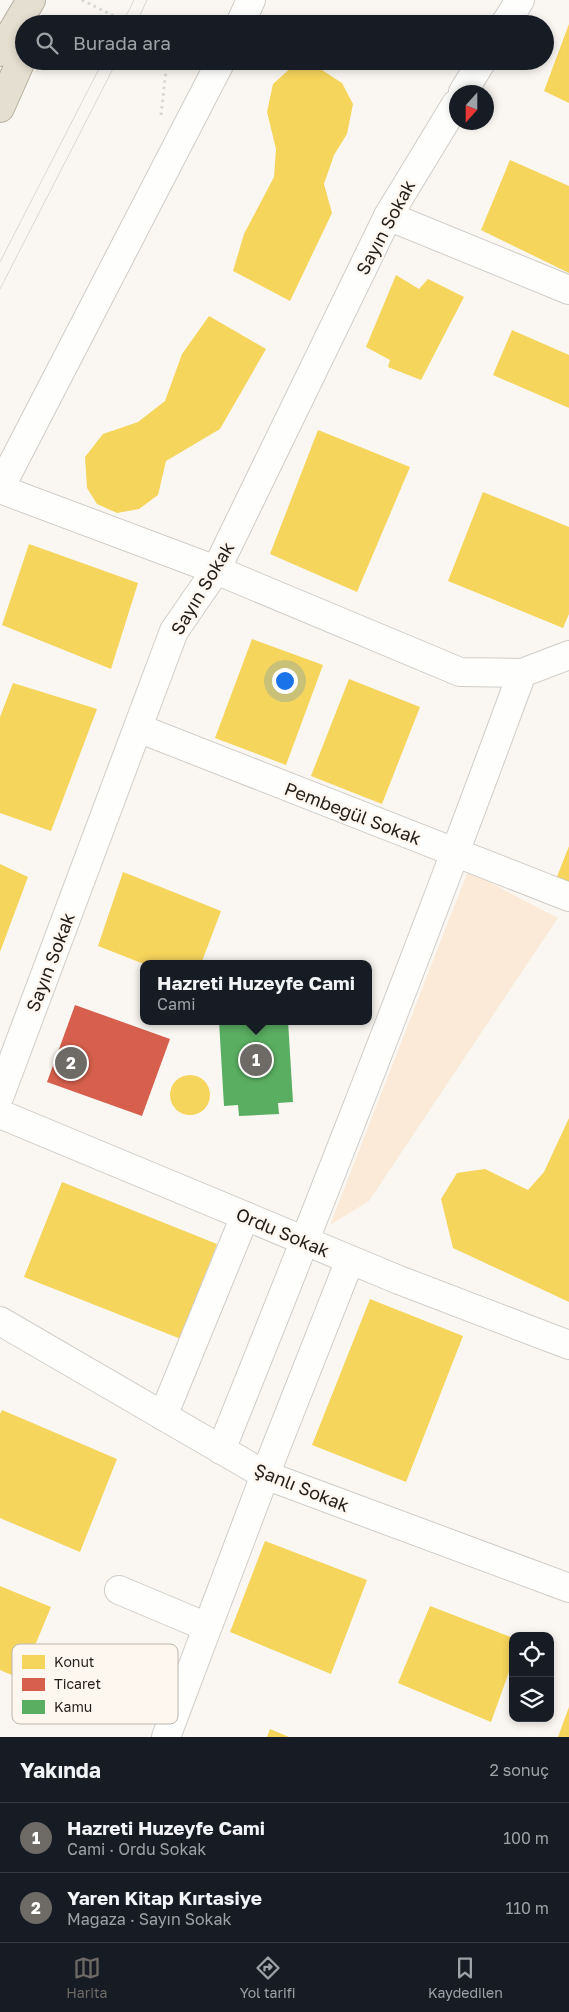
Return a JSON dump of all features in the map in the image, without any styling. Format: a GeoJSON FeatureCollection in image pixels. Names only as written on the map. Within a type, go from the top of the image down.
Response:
{"type":"FeatureCollection","features":[{"type":"Feature","properties":{"kind":"highway"},"geometry":{"type":"LineString","coordinates":[[21,15],[30,0]]}},
{"type":"Feature","properties":{"kind":"highway"},"geometry":{"type":"LineString","coordinates":[[41,15],[47,0]]}},
{"type":"Feature","properties":{"kind":"highway"},"geometry":{"type":"LineString","coordinates":[[0,52],[15,26]]}},
{"type":"Feature","properties":{"kind":"highway"},"geometry":{"type":"LineString","coordinates":[[0,108],[17,70]]}},
{"type":"Feature","properties":{"kind":"street"},"geometry":{"type":"LineString","coordinates":[[244,15],[252,0]]}},
{"type":"Feature","properties":{"kind":"street"},"geometry":{"type":"LineString","coordinates":[[511,15],[520,0]]}},
{"type":"Feature","properties":{"kind":"street"},"geometry":{"type":"LineString","coordinates":[[216,70],[0,488],[216,570],[460,672],[522,673],[569,655]]}},
{"type":"Feature","properties":{"kind":"street"},"geometry":{"type":"LineString","coordinates":[[467,85],[476,70]]}},
{"type":"Feature","properties":{"kind":"street","name":"Sayın Sokak"},"geometry":{"type":"LineString","coordinates":[[0,1095],[174,631],[216,570],[388,216],[449,116]]}},
{"type":"Feature","properties":{"kind":"street"},"geometry":{"type":"LineString","coordinates":[[388,216],[569,290]]}},
{"type":"Feature","properties":{"kind":"street"},"geometry":{"type":"LineString","coordinates":[[221,1450],[305,1242],[456,853],[522,673]]}},
{"type":"Feature","properties":{"kind":"street","name":"Pembegül Sokak"},"geometry":{"type":"LineString","coordinates":[[138,728],[569,897]]}},
{"type":"Feature","properties":{"kind":"street","name":"Ordu Sokak"},"geometry":{"type":"LineString","coordinates":[[0,1114],[305,1242],[569,1345]]}},
{"type":"Feature","properties":{"kind":"street"},"geometry":{"type":"LineString","coordinates":[[163,1416],[245,1216]]}},
{"type":"Feature","properties":{"kind":"street"},"geometry":{"type":"LineString","coordinates":[[178,1705],[264,1475],[350,1260]]}},
{"type":"Feature","properties":{"kind":"street","name":"Şanlı Sokak"},"geometry":{"type":"LineString","coordinates":[[0,1321],[264,1475],[569,1588]]}},
{"type":"Feature","properties":{"kind":"street"},"geometry":{"type":"LineString","coordinates":[[119,1590],[207,1627]]}},
{"type":"Feature","properties":{"kind":"street"},"geometry":{"type":"LineString","coordinates":[[166,1737],[171,1724]]}},
{"type":"Feature","properties":{"kind":"path"},"geometry":{"type":"LineString","coordinates":[[82,0],[112,15]]}},
{"type":"Feature","properties":{"kind":"path"},"geometry":{"type":"LineString","coordinates":[[166,70],[161,117],[187,129]]}},
{"type":"Feature","properties":{"kind":"shaded area"},"geometry":{"type":"Polygon","coordinates":[[[468,871],[558,918],[369,1201],[330,1225],[468,871]]]}},
{"type":"Feature","properties":{"kind":"building: Konut"},"geometry":{"type":"Polygon","coordinates":[[[569,24],[569,103],[544,91],[552,70],[554,70],[554,64],[569,24]]]}},
{"type":"Feature","properties":{"kind":"building: Konut"},"geometry":{"type":"Polygon","coordinates":[[[288,70],[322,70],[342,83],[353,104],[347,134],[334,155],[324,184],[332,213],[290,301],[233,271],[244,234],[274,177],[276,149],[267,112],[273,84],[288,70]]]}},
{"type":"Feature","properties":{"kind":"building: Konut"},"geometry":{"type":"Polygon","coordinates":[[[510,160],[569,186],[569,273],[481,230],[510,160]]]}},
{"type":"Feature","properties":{"kind":"building: Konut"},"geometry":{"type":"Polygon","coordinates":[[[396,275],[419,289],[428,279],[464,297],[421,380],[388,367],[390,360],[366,347],[396,275]]]}},
{"type":"Feature","properties":{"kind":"building: Konut"},"geometry":{"type":"Polygon","coordinates":[[[209,316],[266,349],[220,429],[166,461],[158,495],[139,509],[117,513],[97,504],[87,488],[85,457],[103,434],[138,422],[165,401],[182,354],[209,316]]]}},
{"type":"Feature","properties":{"kind":"building: Konut"},"geometry":{"type":"Polygon","coordinates":[[[512,330],[569,355],[569,408],[493,375],[512,330]]]}},
{"type":"Feature","properties":{"kind":"building: Konut"},"geometry":{"type":"Polygon","coordinates":[[[318,430],[410,467],[357,592],[270,554],[318,430]]]}},
{"type":"Feature","properties":{"kind":"building: Konut"},"geometry":{"type":"Polygon","coordinates":[[[483,492],[569,527],[569,614],[563,628],[448,581],[483,492]]]}},
{"type":"Feature","properties":{"kind":"building: Konut"},"geometry":{"type":"Polygon","coordinates":[[[29,544],[138,583],[111,669],[2,625],[29,544]]]}},
{"type":"Feature","properties":{"kind":"building: Konut"},"geometry":{"type":"Polygon","coordinates":[[[252,639],[323,665],[286,765],[215,738],[252,639]]]}},
{"type":"Feature","properties":{"kind":"building: Konut"},"geometry":{"type":"Polygon","coordinates":[[[349,679],[420,707],[382,804],[311,776],[349,679]]]}},
{"type":"Feature","properties":{"kind":"building: Konut"},"geometry":{"type":"Polygon","coordinates":[[[13,683],[97,709],[51,831],[0,813],[0,717],[13,683]]]}},
{"type":"Feature","properties":{"kind":"building: Konut"},"geometry":{"type":"Polygon","coordinates":[[[569,846],[569,893],[553,887],[569,846]]]}},
{"type":"Feature","properties":{"kind":"building: Konut"},"geometry":{"type":"Polygon","coordinates":[[[0,864],[28,877],[0,952],[0,864]]]}},
{"type":"Feature","properties":{"kind":"building: Konut"},"geometry":{"type":"Polygon","coordinates":[[[123,872],[221,911],[203,960],[140,960],[140,962],[98,946],[123,872]]]}},
{"type":"Feature","properties":{"kind":"building: Konut"},"geometry":{"type":"Polygon","coordinates":[[[194,1075],[201,1078],[207,1084],[210,1095],[209,1103],[201,1112],[194,1115],[186,1115],[179,1112],[171,1103],[170,1091],[173,1084],[182,1076],[194,1075]]]}},
{"type":"Feature","properties":{"kind":"building: Konut"},"geometry":{"type":"Polygon","coordinates":[[[569,1118],[569,1302],[453,1248],[441,1199],[457,1173],[485,1169],[528,1190],[544,1172],[569,1118]]]}},
{"type":"Feature","properties":{"kind":"building: Konut"},"geometry":{"type":"Polygon","coordinates":[[[62,1182],[217,1244],[181,1339],[24,1277],[62,1182]]]}},
{"type":"Feature","properties":{"kind":"building: Konut"},"geometry":{"type":"Polygon","coordinates":[[[370,1299],[463,1336],[406,1482],[312,1445],[370,1299]]]}},
{"type":"Feature","properties":{"kind":"building: Konut"},"geometry":{"type":"Polygon","coordinates":[[[2,1410],[117,1459],[80,1552],[0,1518],[0,1414],[2,1410]]]}},
{"type":"Feature","properties":{"kind":"building: Konut"},"geometry":{"type":"Polygon","coordinates":[[[265,1541],[367,1580],[331,1674],[230,1632],[265,1541]]]}},
{"type":"Feature","properties":{"kind":"building: Konut"},"geometry":{"type":"Polygon","coordinates":[[[0,1586],[51,1607],[36,1644],[12,1644],[12,1675],[0,1670],[0,1586]]]}},
{"type":"Feature","properties":{"kind":"building: Konut"},"geometry":{"type":"Polygon","coordinates":[[[430,1606],[509,1636],[509,1672],[491,1722],[398,1683],[430,1606]]]}},
{"type":"Feature","properties":{"kind":"building: Konut"},"geometry":{"type":"Polygon","coordinates":[[[569,1707],[569,1737],[558,1737],[569,1707]]]}},
{"type":"Feature","properties":{"kind":"building: Konut"},"geometry":{"type":"Polygon","coordinates":[[[270,1729],[289,1737],[267,1737],[270,1729]]]}},
{"type":"Feature","properties":{"kind":"building: Ticaret"},"geometry":{"type":"Polygon","coordinates":[[[75,1005],[170,1039],[142,1116],[47,1082],[75,1005]]]}},
{"type":"Feature","properties":{"kind":"building: Kamu"},"geometry":{"type":"Polygon","coordinates":[[[219,1025],[288,1025],[293,1102],[278,1103],[279,1114],[239,1116],[238,1105],[224,1106],[219,1025]]]}},
{"type":"Feature","properties":{"kind":"tram line"},"geometry":{"type":"LineString","coordinates":[[126,15],[134,0]]}},
{"type":"Feature","properties":{"kind":"tram line"},"geometry":{"type":"LineString","coordinates":[[140,15],[147,0]]}},
{"type":"Feature","properties":{"kind":"tram line"},"geometry":{"type":"LineString","coordinates":[[0,262],[98,70]]}},
{"type":"Feature","properties":{"kind":"tram line"},"geometry":{"type":"LineString","coordinates":[[0,289],[112,70]]}},
{"type":"Feature","properties":{"kind":"place","name":"Hazreti Huzeyfe Cami"},"geometry":{"type":"Point","coordinates":[256,1060]}},
{"type":"Feature","properties":{"kind":"place","name":"Yaren Kitap Kırtasiye"},"geometry":{"type":"Point","coordinates":[71,1063]}}]}
